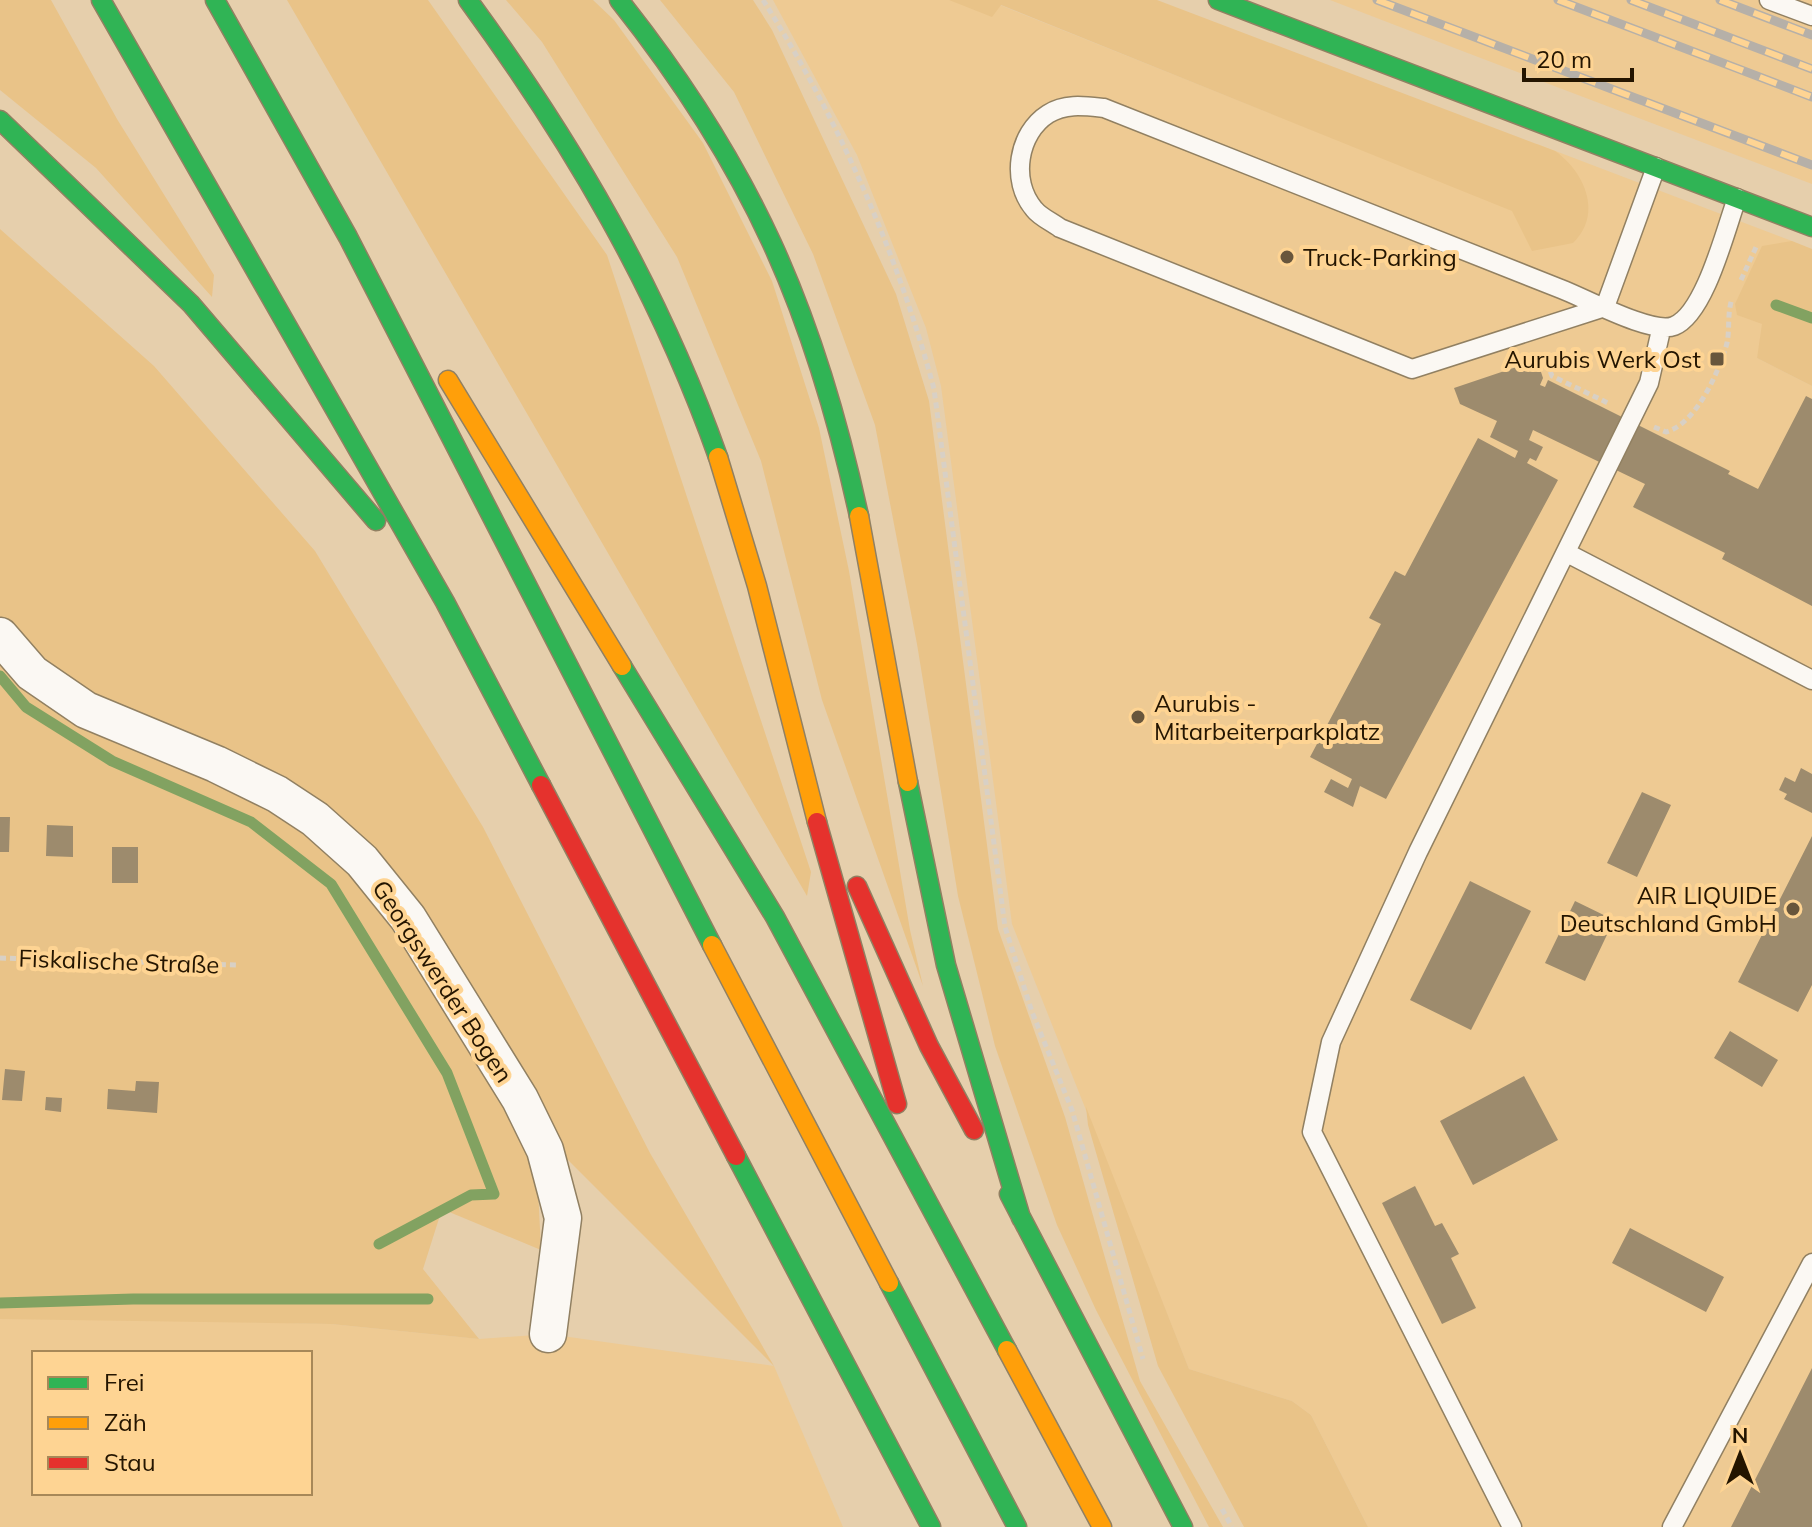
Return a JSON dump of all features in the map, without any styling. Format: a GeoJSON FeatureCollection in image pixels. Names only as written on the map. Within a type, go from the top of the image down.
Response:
{"type":"FeatureCollection","features":[{"type":"Feature","properties":{"kind":"main road"},"geometry":{"type":"LineString","coordinates":[[101,0],[445,602],[931,1527]]}},
{"type":"Feature","properties":{"kind":"main road"},"geometry":{"type":"LineString","coordinates":[[215,0],[348,237],[535,606],[1017,1527]]}},
{"type":"Feature","properties":{"kind":"main road"},"geometry":{"type":"LineString","coordinates":[[468,0],[531,83],[581,162],[668,331],[715,450],[782,685],[836,898],[919,1179]]}},
{"type":"Feature","properties":{"kind":"main road"},"geometry":{"type":"LineString","coordinates":[[619,0],[688,89],[735,166],[781,258],[814,343],[862,523],[945,967],[1021,1218]]}},
{"type":"Feature","properties":{"kind":"main road"},"geometry":{"type":"LineString","coordinates":[[1218,0],[1812,227]]}},
{"type":"Feature","properties":{"kind":"main road"},"geometry":{"type":"LineString","coordinates":[[0,120],[191,304],[445,602]]}},
{"type":"Feature","properties":{"kind":"main road"},"geometry":{"type":"LineString","coordinates":[[348,237],[465,406],[775,917],[919,1179],[1102,1527]]}},
{"type":"Feature","properties":{"kind":"main road"},"geometry":{"type":"LineString","coordinates":[[782,685],[859,892],[929,1046],[1183,1527]]}},
{"type":"Feature","properties":{"kind":"street","name":"Georgswerder Bogen"},"geometry":{"type":"LineString","coordinates":[[0,636],[32,673],[86,710],[216,764],[277,794],[315,819],[362,861],[408,918],[520,1099],[545,1150],[563,1218],[548,1334]]}},
{"type":"Feature","properties":{"kind":"lane"},"geometry":{"type":"LineString","coordinates":[[1769,0],[1812,16]]}},
{"type":"Feature","properties":{"kind":"lane"},"geometry":{"type":"LineString","coordinates":[[1605,307],[1412,369],[1060,228],[1033,209],[1021,181],[1020,155],[1030,130],[1049,113],[1074,105],[1104,108],[1605,307],[1661,330],[1677,325],[1692,310],[1705,287],[1737,198]]}},
{"type":"Feature","properties":{"kind":"lane"},"geometry":{"type":"LineString","coordinates":[[1605,307],[1656,167]]}},
{"type":"Feature","properties":{"kind":"lane"},"geometry":{"type":"LineString","coordinates":[[1512,1527],[1312,1132],[1331,1042],[1418,852],[1649,383],[1661,330]]}},
{"type":"Feature","properties":{"kind":"lane"},"geometry":{"type":"LineString","coordinates":[[1567,553],[1812,680]]}},
{"type":"Feature","properties":{"kind":"lane"},"geometry":{"type":"LineString","coordinates":[[1672,1527],[1812,1263]]}},
{"type":"Feature","properties":{"kind":"path"},"geometry":{"type":"LineString","coordinates":[[763,0],[848,159],[919,333],[934,389],[1005,927],[1032,1012],[1072,1110],[1147,1374]]}},
{"type":"Feature","properties":{"kind":"path"},"geometry":{"type":"LineString","coordinates":[[1535,330],[1552,376],[1666,432],[1677,429],[1694,415],[1727,343],[1730,303],[1773,212]]}},
{"type":"Feature","properties":{"kind":"path","name":"Fiskalische Straße"},"geometry":{"type":"LineString","coordinates":[[0,958],[238,965]]}},
{"type":"Feature","properties":{"kind":"path"},"geometry":{"type":"LineString","coordinates":[[1216,1499],[1232,1527]]}},
{"type":"Feature","properties":{"kind":"shaded area"},"geometry":{"type":"Polygon","coordinates":[[[0,0],[51,0],[117,119],[214,275],[212,297],[96,168],[0,90],[0,0]]]}},
{"type":"Feature","properties":{"kind":"shaded area"},"geometry":{"type":"Polygon","coordinates":[[[287,0],[428,0],[607,255],[811,872],[807,896],[287,0]]]}},
{"type":"Feature","properties":{"kind":"shaded area"},"geometry":{"type":"Polygon","coordinates":[[[506,0],[593,0],[614,20],[703,143],[772,281],[819,428],[849,571],[910,930],[923,986],[822,700],[761,461],[677,257],[542,42],[506,0]]]}},
{"type":"Feature","properties":{"kind":"shaded area"},"geometry":{"type":"Polygon","coordinates":[[[660,0],[753,0],[772,30],[896,294],[929,401],[998,929],[1065,1117],[1140,1381],[1223,1527],[1209,1527],[1096,1310],[1057,1225],[995,1046],[958,896],[917,644],[875,425],[813,254],[734,92],[660,0]]]}},
{"type":"Feature","properties":{"kind":"shaded area"},"geometry":{"type":"Polygon","coordinates":[[[773,0],[949,0],[1000,5],[1512,210],[1537,144],[1792,241],[1757,358],[1812,386],[1812,1527],[1368,1527],[1311,1415],[1292,1401],[1189,1369],[1012,924],[941,386],[926,328],[857,155],[773,0]]]}},
{"type":"Feature","properties":{"kind":"shaded area"},"geometry":{"type":"Polygon","coordinates":[[[949,0],[1157,0],[1555,151],[1575,170],[1582,182],[1588,207],[1587,219],[1573,243],[1532,251],[1512,211],[1001,5],[992,17],[949,0]]]}},
{"type":"Feature","properties":{"kind":"shaded area"},"geometry":{"type":"Polygon","coordinates":[[[1330,0],[1812,0],[1812,184],[1465,52],[1330,0]]]}},
{"type":"Feature","properties":{"kind":"shaded area"},"geometry":{"type":"Polygon","coordinates":[[[0,229],[154,366],[315,551],[483,827],[650,1153],[774,1366],[535,1127],[541,1250],[442,1209],[423,1269],[479,1339],[331,1324],[0,1319],[0,229]]]}},
{"type":"Feature","properties":{"kind":"shaded area"},"geometry":{"type":"Polygon","coordinates":[[[1792,241],[1812,249],[1812,386],[1757,358],[1762,324],[1737,315],[1735,304],[1762,246],[1792,241]]]}},
{"type":"Feature","properties":{"kind":"shaded area"},"geometry":{"type":"Polygon","coordinates":[[[1086,1107],[1189,1369],[1292,1401],[1311,1415],[1368,1527],[1244,1527],[1158,1366],[1088,1125],[1086,1107]]]}},
{"type":"Feature","properties":{"kind":"shaded area"},"geometry":{"type":"Polygon","coordinates":[[[28,1317],[331,1324],[479,1339],[548,1334],[774,1366],[843,1527],[0,1527],[0,1319],[28,1317]]]}},
{"type":"Feature","properties":{"kind":"building"},"geometry":{"type":"Polygon","coordinates":[[[1537,360],[1543,378],[1540,385],[1545,387],[1548,380],[1730,471],[1728,474],[1758,489],[1806,396],[1812,399],[1812,606],[1722,559],[1725,553],[1633,507],[1645,484],[1533,430],[1529,440],[1543,447],[1536,461],[1530,458],[1527,463],[1558,480],[1386,799],[1360,786],[1353,807],[1324,792],[1331,779],[1348,788],[1352,779],[1310,757],[1381,624],[1369,618],[1395,571],[1405,576],[1478,438],[1515,458],[1518,451],[1490,437],[1497,421],[1460,404],[1454,388],[1537,360]]]}},
{"type":"Feature","properties":{"kind":"building"},"geometry":{"type":"Polygon","coordinates":[[[1801,768],[1812,774],[1812,813],[1784,799],[1787,794],[1779,790],[1785,777],[1795,782],[1801,768]]]}},
{"type":"Feature","properties":{"kind":"building"},"geometry":{"type":"Polygon","coordinates":[[[1642,792],[1671,805],[1637,877],[1607,863],[1642,792]]]}},
{"type":"Feature","properties":{"kind":"building"},"geometry":{"type":"Polygon","coordinates":[[[0,817],[10,817],[9,852],[0,852],[0,817]]]}},
{"type":"Feature","properties":{"kind":"building"},"geometry":{"type":"Polygon","coordinates":[[[47,825],[73,826],[73,857],[46,856],[47,825]]]}},
{"type":"Feature","properties":{"kind":"building","name":"AIR LIQUIDE Deutschland GmbH"},"geometry":{"type":"Polygon","coordinates":[[[1812,836],[1812,985],[1798,1012],[1738,982],[1812,836]]]}},
{"type":"Feature","properties":{"kind":"building"},"geometry":{"type":"Polygon","coordinates":[[[112,847],[138,847],[138,883],[112,883],[112,847]]]}},
{"type":"Feature","properties":{"kind":"building"},"geometry":{"type":"Polygon","coordinates":[[[1470,881],[1531,911],[1471,1030],[1410,1000],[1470,881]]]}},
{"type":"Feature","properties":{"kind":"building"},"geometry":{"type":"Polygon","coordinates":[[[1575,901],[1614,920],[1585,981],[1545,963],[1575,901]]]}},
{"type":"Feature","properties":{"kind":"building"},"geometry":{"type":"Polygon","coordinates":[[[1730,1031],[1778,1060],[1762,1087],[1714,1058],[1730,1031]]]}},
{"type":"Feature","properties":{"kind":"building"},"geometry":{"type":"Polygon","coordinates":[[[5,1069],[25,1071],[22,1101],[2,1100],[5,1069]]]}},
{"type":"Feature","properties":{"kind":"building"},"geometry":{"type":"Polygon","coordinates":[[[1524,1076],[1558,1140],[1473,1185],[1440,1121],[1524,1076]]]}},
{"type":"Feature","properties":{"kind":"building"},"geometry":{"type":"Polygon","coordinates":[[[136,1081],[159,1082],[157,1113],[107,1109],[108,1089],[135,1091],[136,1081]]]}},
{"type":"Feature","properties":{"kind":"building"},"geometry":{"type":"Polygon","coordinates":[[[46,1097],[62,1098],[61,1112],[45,1110],[46,1097]]]}},
{"type":"Feature","properties":{"kind":"building"},"geometry":{"type":"Polygon","coordinates":[[[1415,1186],[1435,1226],[1442,1223],[1459,1254],[1451,1258],[1476,1308],[1442,1324],[1382,1203],[1415,1186]]]}},
{"type":"Feature","properties":{"kind":"building"},"geometry":{"type":"Polygon","coordinates":[[[1630,1228],[1724,1277],[1706,1312],[1612,1263],[1630,1228]]]}},
{"type":"Feature","properties":{"kind":"building"},"geometry":{"type":"Polygon","coordinates":[[[1812,1368],[1812,1527],[1731,1527],[1812,1368]]]}},
{"type":"Feature","properties":{"kind":"waterway"},"geometry":{"type":"LineString","coordinates":[[1776,305],[1812,318]]}},
{"type":"Feature","properties":{"kind":"waterway"},"geometry":{"type":"LineString","coordinates":[[0,676],[26,707],[112,761],[251,822],[331,884],[447,1073],[494,1194],[471,1195],[379,1244]]}},
{"type":"Feature","properties":{"kind":"waterway"},"geometry":{"type":"LineString","coordinates":[[0,1303],[133,1299],[428,1299]]}},
{"type":"Feature","properties":{"kind":"railway"},"geometry":{"type":"LineString","coordinates":[[1377,0],[1812,165]]}},
{"type":"Feature","properties":{"kind":"railway"},"geometry":{"type":"LineString","coordinates":[[1558,0],[1812,97]]}},
{"type":"Feature","properties":{"kind":"railway"},"geometry":{"type":"LineString","coordinates":[[1631,0],[1812,69]]}},
{"type":"Feature","properties":{"kind":"railway"},"geometry":{"type":"LineString","coordinates":[[1720,0],[1812,35]]}},
{"type":"Feature","properties":{"kind":"traffic: fast"},"geometry":{"type":"LineString","coordinates":[[101,0],[445,602],[541,785]]}},
{"type":"Feature","properties":{"kind":"traffic: fast"},"geometry":{"type":"LineString","coordinates":[[215,0],[348,237],[712,945]]}},
{"type":"Feature","properties":{"kind":"traffic: fast"},"geometry":{"type":"LineString","coordinates":[[468,0],[543,108],[610,219],[669,335],[718,457]]}},
{"type":"Feature","properties":{"kind":"traffic: fast"},"geometry":{"type":"LineString","coordinates":[[619,0],[706,122],[772,243],[821,371],[859,516]]}},
{"type":"Feature","properties":{"kind":"traffic: fast"},"geometry":{"type":"LineString","coordinates":[[1218,0],[1812,227]]}},
{"type":"Feature","properties":{"kind":"traffic: fast"},"geometry":{"type":"LineString","coordinates":[[0,120],[191,304],[376,521]]}},
{"type":"Feature","properties":{"kind":"traffic: fast"},"geometry":{"type":"LineString","coordinates":[[622,666],[775,917],[1007,1350]]}},
{"type":"Feature","properties":{"kind":"traffic: fast"},"geometry":{"type":"LineString","coordinates":[[908,782],[946,965],[1021,1218]]}},
{"type":"Feature","properties":{"kind":"traffic: fast"},"geometry":{"type":"LineString","coordinates":[[736,1156],[931,1527]]}},
{"type":"Feature","properties":{"kind":"traffic: fast"},"geometry":{"type":"LineString","coordinates":[[1009,1194],[1183,1527]]}},
{"type":"Feature","properties":{"kind":"traffic: fast"},"geometry":{"type":"LineString","coordinates":[[889,1283],[1017,1527]]}},
{"type":"Feature","properties":{"kind":"traffic: slow"},"geometry":{"type":"LineString","coordinates":[[448,380],[622,666]]}},
{"type":"Feature","properties":{"kind":"traffic: slow"},"geometry":{"type":"LineString","coordinates":[[718,457],[757,586],[817,822]]}},
{"type":"Feature","properties":{"kind":"traffic: slow"},"geometry":{"type":"LineString","coordinates":[[859,516],[908,782]]}},
{"type":"Feature","properties":{"kind":"traffic: slow"},"geometry":{"type":"LineString","coordinates":[[712,945],[889,1283]]}},
{"type":"Feature","properties":{"kind":"traffic: slow"},"geometry":{"type":"LineString","coordinates":[[1007,1350],[1102,1527]]}},
{"type":"Feature","properties":{"kind":"traffic: jam"},"geometry":{"type":"LineString","coordinates":[[541,785],[736,1156]]}},
{"type":"Feature","properties":{"kind":"traffic: jam"},"geometry":{"type":"LineString","coordinates":[[817,822],[897,1104]]}},
{"type":"Feature","properties":{"kind":"traffic: jam"},"geometry":{"type":"LineString","coordinates":[[857,886],[929,1046],[974,1130]]}},
{"type":"Feature","properties":{"kind":"place","name":"Truck-Parking"},"geometry":{"type":"Point","coordinates":[1287,257]}},
{"type":"Feature","properties":{"kind":"place","name":"Aurubis Werk Ost"},"geometry":{"type":"Point","coordinates":[1717,359]}},
{"type":"Feature","properties":{"kind":"place","name":"Aurubis - Mitarbeiterparkplatz"},"geometry":{"type":"Point","coordinates":[1138,717]}},
{"type":"Feature","properties":{"kind":"place","name":"AIR LIQUIDE Deutschland GmbH"},"geometry":{"type":"Point","coordinates":[1793,909]}}]}
